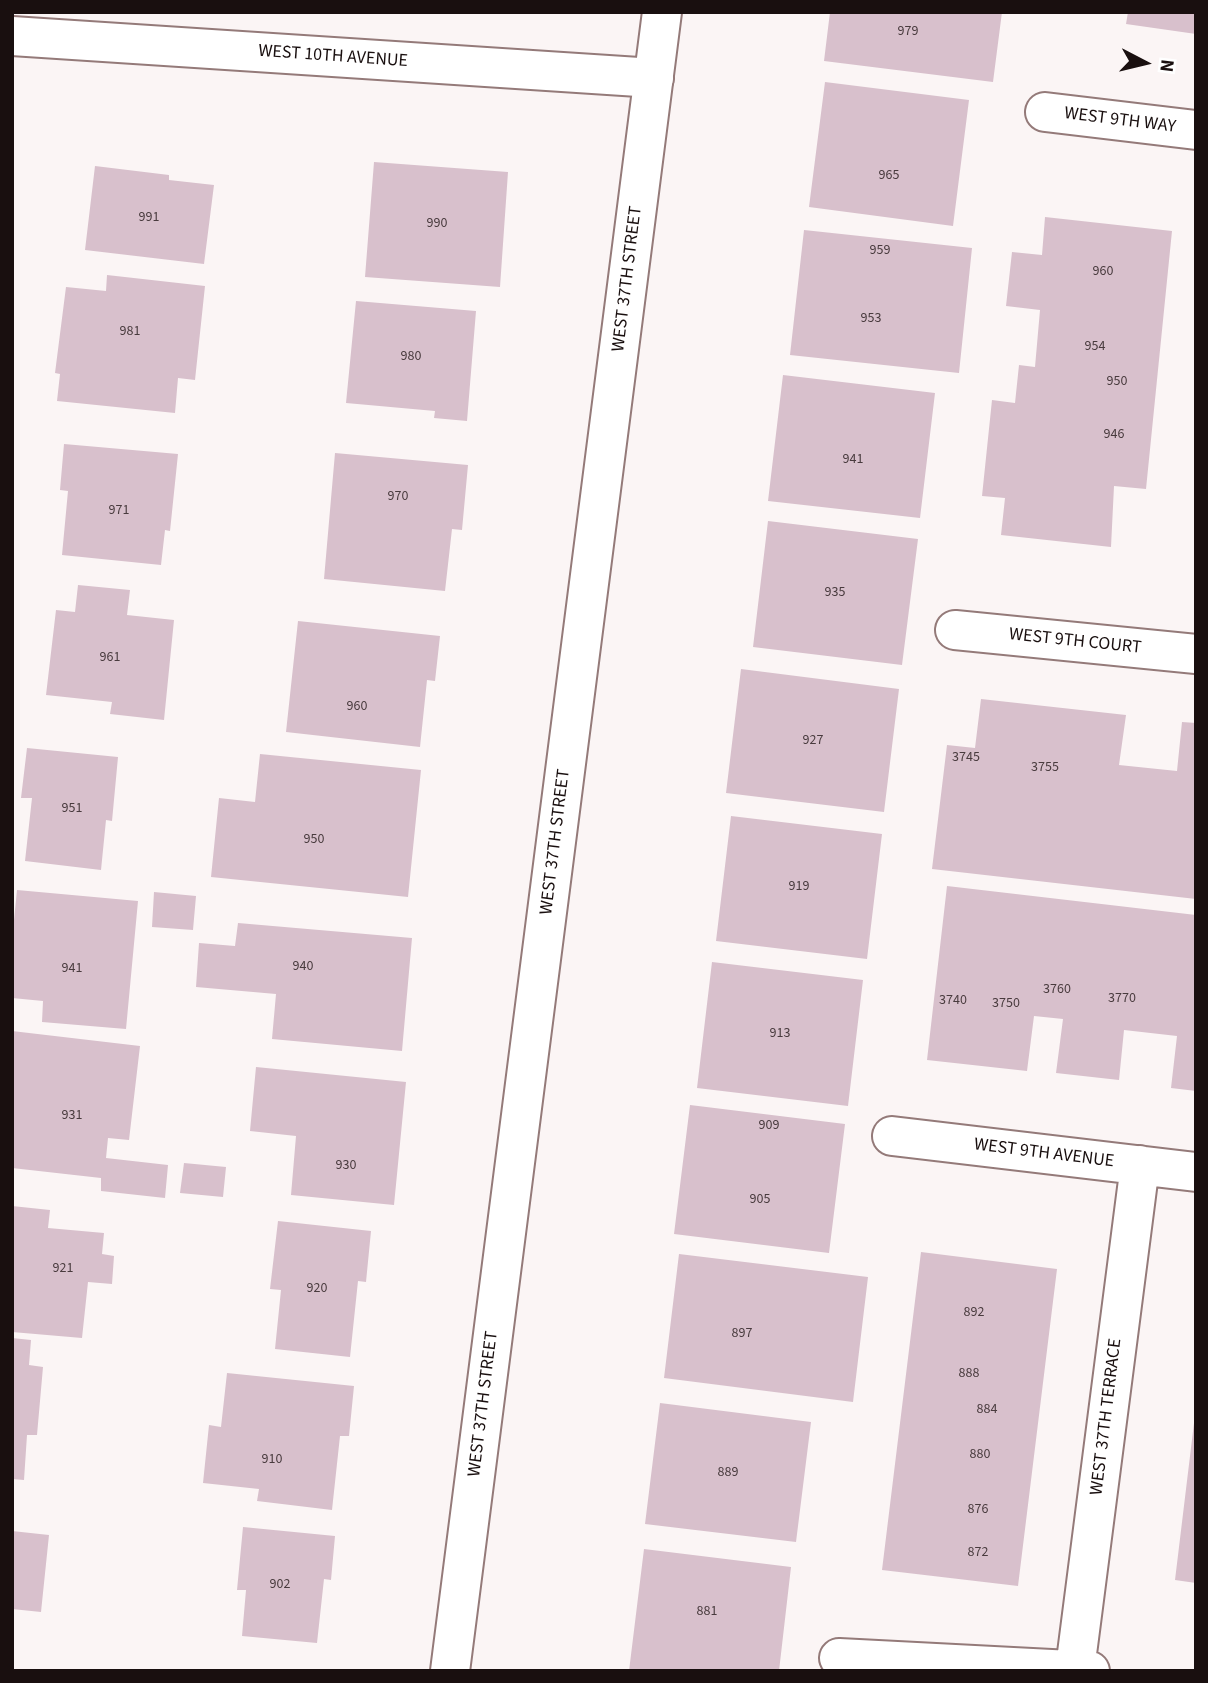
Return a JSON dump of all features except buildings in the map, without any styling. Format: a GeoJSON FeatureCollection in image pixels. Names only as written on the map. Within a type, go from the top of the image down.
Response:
{"type":"FeatureCollection","features":[{"type":"Feature","properties":{"kind":"street","name":"WEST 37TH STREET"},"geometry":{"type":"LineString","coordinates":[[450,1671],[662,12]]}},
{"type":"Feature","properties":{"kind":"street","name":"WEST 10TH AVENUE"},"geometry":{"type":"LineString","coordinates":[[12,36],[654,78]]}},
{"type":"Feature","properties":{"kind":"street","name":"WEST 9TH WAY"},"geometry":{"type":"LineString","coordinates":[[1045,112],[1196,130]]}},
{"type":"Feature","properties":{"kind":"street","name":"WEST 9TH COURT"},"geometry":{"type":"LineString","coordinates":[[955,630],[1196,654]]}},
{"type":"Feature","properties":{"kind":"street","name":"WEST 9TH AVENUE"},"geometry":{"type":"LineString","coordinates":[[892,1136],[1196,1172]]}},
{"type":"Feature","properties":{"kind":"street","name":"WEST 37TH TERRACE"},"geometry":{"type":"LineString","coordinates":[[1083,1670],[1140,1165]]}},
{"type":"Feature","properties":{"kind":"street"},"geometry":{"type":"LineString","coordinates":[[839,1658],[1083,1670]]}}]}
